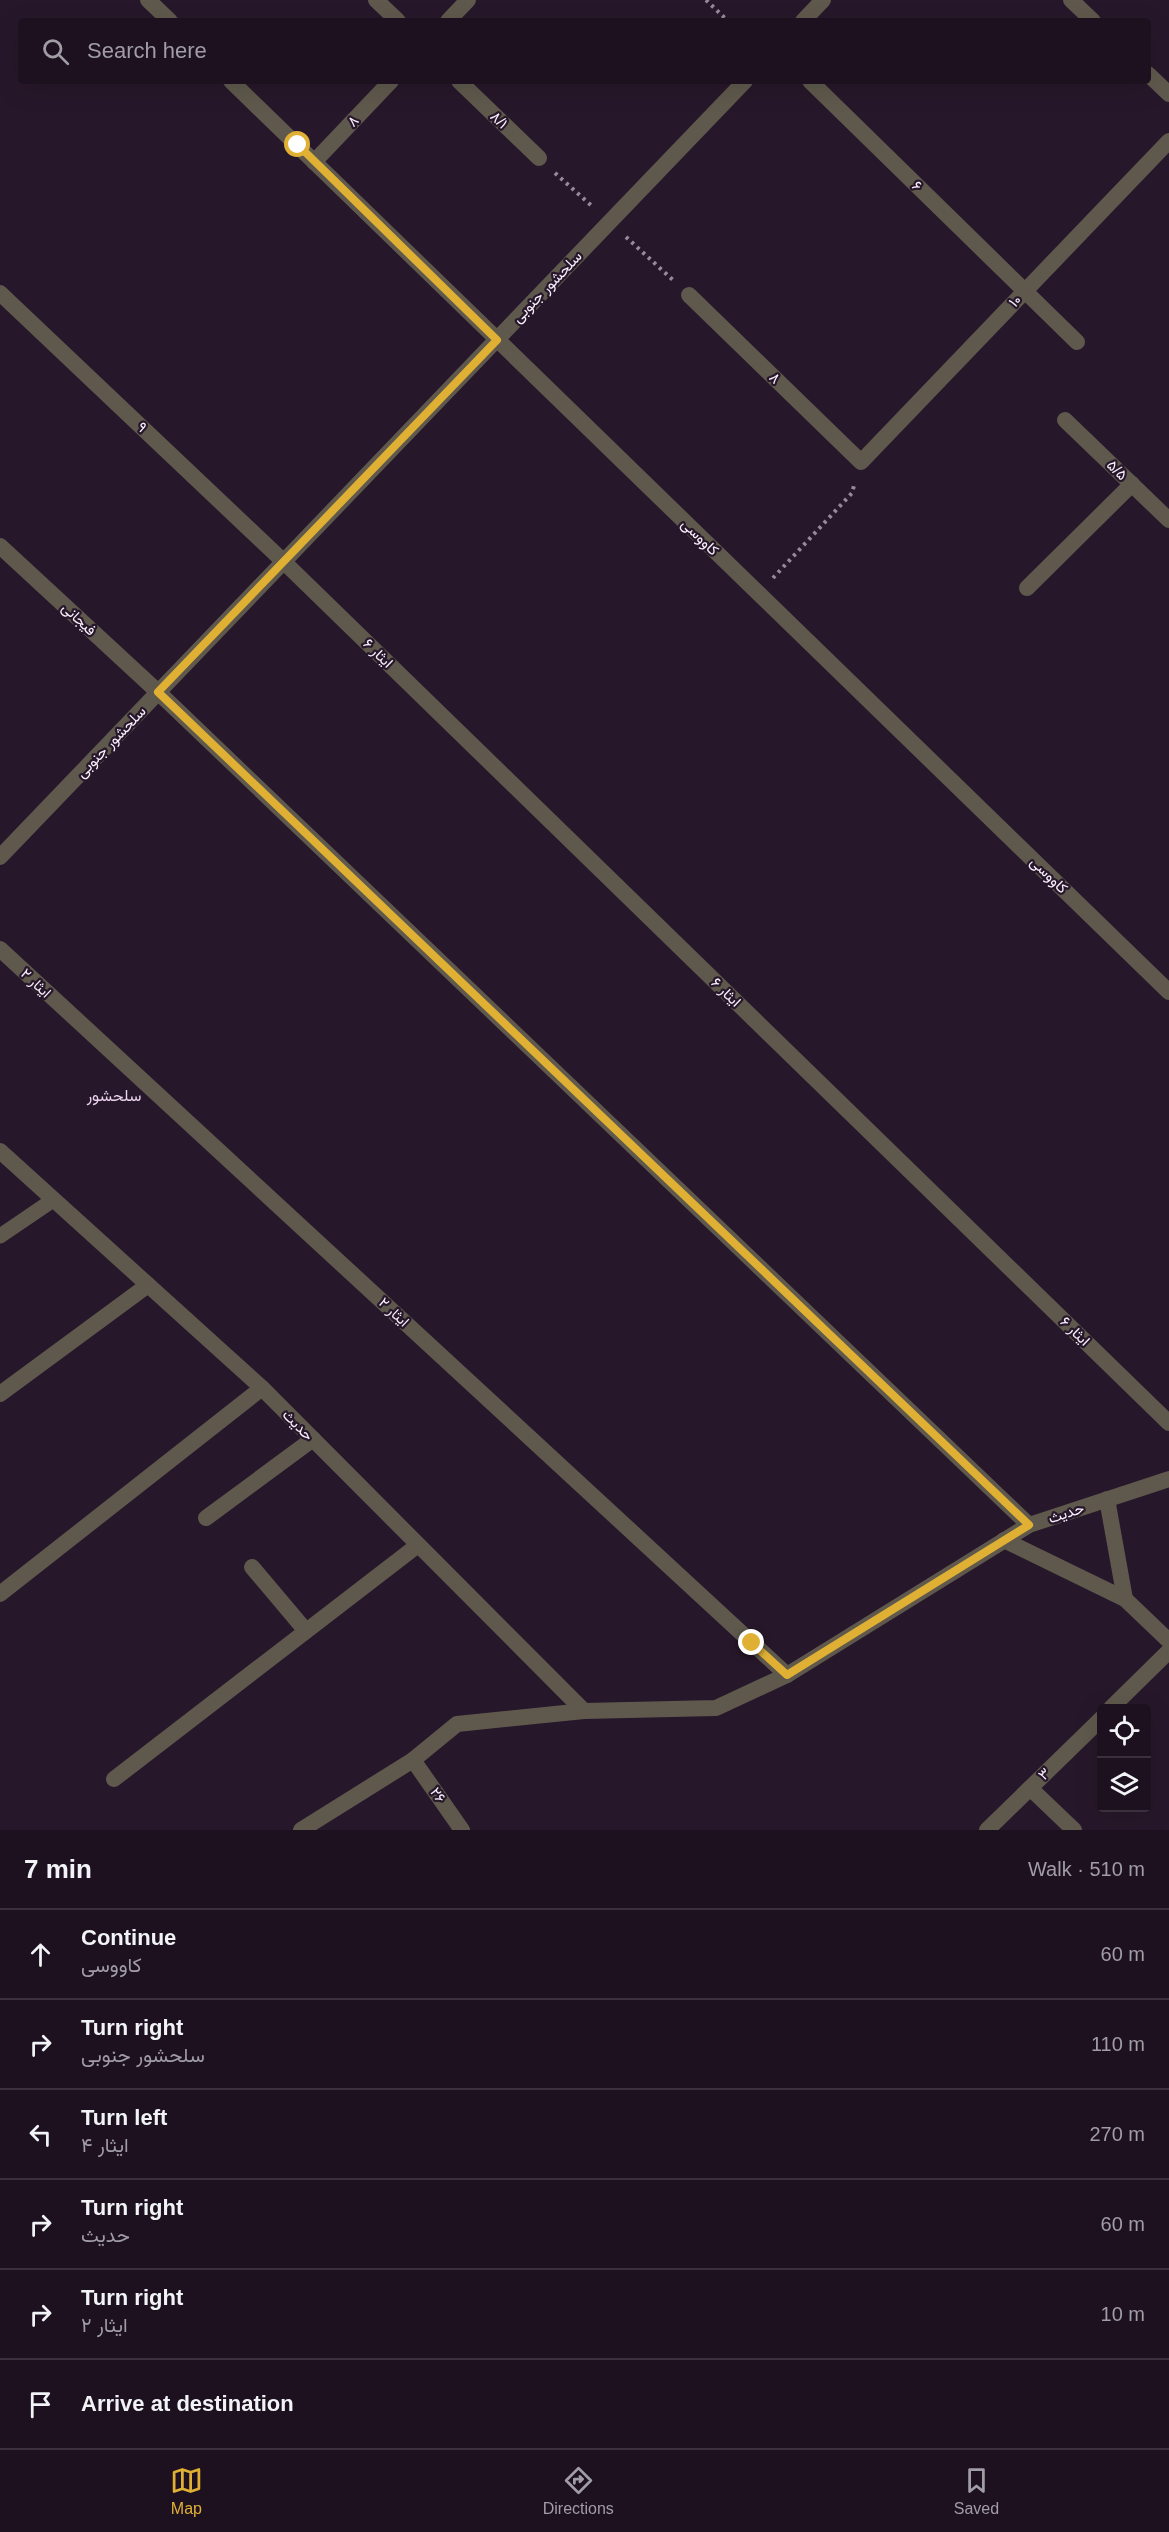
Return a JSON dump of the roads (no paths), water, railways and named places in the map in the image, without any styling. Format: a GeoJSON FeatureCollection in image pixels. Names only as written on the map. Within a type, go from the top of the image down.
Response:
{"type":"FeatureCollection","features":[{"type":"Feature","properties":{"kind":"street"},"geometry":{"type":"LineString","coordinates":[[148,0],[167,18]]}},
{"type":"Feature","properties":{"kind":"street"},"geometry":{"type":"LineString","coordinates":[[376,0],[395,18]]}},
{"type":"Feature","properties":{"kind":"street"},"geometry":{"type":"LineString","coordinates":[[451,18],[468,0]]}},
{"type":"Feature","properties":{"kind":"street"},"geometry":{"type":"LineString","coordinates":[[806,18],[823,0]]}},
{"type":"Feature","properties":{"kind":"street"},"geometry":{"type":"LineString","coordinates":[[1071,0],[1090,18]]}},
{"type":"Feature","properties":{"kind":"street"},"geometry":{"type":"LineString","coordinates":[[1151,77],[1169,94]]}},
{"type":"Feature","properties":{"kind":"street","name":"کاووسی"},"geometry":{"type":"LineString","coordinates":[[234,84],[1169,992]]}},
{"type":"Feature","properties":{"kind":"street","name":"۸"},"geometry":{"type":"LineString","coordinates":[[314,162],[388,84]]}},
{"type":"Feature","properties":{"kind":"street","name":"۸/۱"},"geometry":{"type":"LineString","coordinates":[[462,84],[539,158]]}},
{"type":"Feature","properties":{"kind":"street","name":"سلحشور جنوبی"},"geometry":{"type":"LineString","coordinates":[[0,857],[742,84]]}},
{"type":"Feature","properties":{"kind":"street","name":"۶"},"geometry":{"type":"LineString","coordinates":[[813,84],[1077,342]]}},
{"type":"Feature","properties":{"kind":"street","name":"۱۰"},"geometry":{"type":"LineString","coordinates":[[861,462],[1169,141]]}},
{"type":"Feature","properties":{"kind":"street","name":"۸"},"geometry":{"type":"LineString","coordinates":[[689,295],[861,462]]}},
{"type":"Feature","properties":{"kind":"street","name":"۹"},"geometry":{"type":"LineString","coordinates":[[1,297],[284,562]]}},
{"type":"Feature","properties":{"kind":"street","name":"۵/۵"},"geometry":{"type":"LineString","coordinates":[[1065,420],[1169,520]]}},
{"type":"Feature","properties":{"kind":"street"},"geometry":{"type":"LineString","coordinates":[[1028,588],[1131,484]]}},
{"type":"Feature","properties":{"kind":"street","name":"فیجانی"},"geometry":{"type":"LineString","coordinates":[[0,546],[158,692],[1029,1525]]}},
{"type":"Feature","properties":{"kind":"street","name":"ایثار ۶"},"geometry":{"type":"LineString","coordinates":[[284,562],[1169,1423]]}},
{"type":"Feature","properties":{"kind":"street","name":"ایثار ۲"},"geometry":{"type":"LineString","coordinates":[[0,949],[787,1675]]}},
{"type":"Feature","properties":{"kind":"street","name":"حدیث"},"geometry":{"type":"LineString","coordinates":[[0,1151],[262,1388],[584,1711]]}},
{"type":"Feature","properties":{"kind":"street"},"geometry":{"type":"LineString","coordinates":[[0,1394],[148,1285]]}},
{"type":"Feature","properties":{"kind":"street"},"geometry":{"type":"LineString","coordinates":[[0,1594],[262,1388]]}},
{"type":"Feature","properties":{"kind":"street"},"geometry":{"type":"LineString","coordinates":[[206,1518],[313,1439]]}},
{"type":"Feature","properties":{"kind":"street","name":"حدیث"},"geometry":{"type":"LineString","coordinates":[[301,1830],[413,1760],[457,1724],[584,1711],[716,1708],[787,1675],[1029,1525],[1169,1479]]}},
{"type":"Feature","properties":{"kind":"street"},"geometry":{"type":"LineString","coordinates":[[1107,1499],[1125,1599]]}},
{"type":"Feature","properties":{"kind":"street"},"geometry":{"type":"LineString","coordinates":[[1004,1540],[1125,1599],[1169,1641]]}},
{"type":"Feature","properties":{"kind":"street"},"geometry":{"type":"LineString","coordinates":[[114,1779],[418,1545]]}},
{"type":"Feature","properties":{"kind":"street"},"geometry":{"type":"LineString","coordinates":[[252,1567],[306,1632]]}},
{"type":"Feature","properties":{"kind":"street"},"geometry":{"type":"LineString","coordinates":[[1115,1704],[1169,1651]]}},
{"type":"Feature","properties":{"kind":"street","name":"۳"},"geometry":{"type":"LineString","coordinates":[[987,1830],[1097,1722]]}},
{"type":"Feature","properties":{"kind":"street","name":"۲۶"},"geometry":{"type":"LineString","coordinates":[[413,1760],[462,1830]]}},
{"type":"Feature","properties":{"kind":"street"},"geometry":{"type":"LineString","coordinates":[[1030,1788],[1074,1830]]}},
{"type":"Feature","properties":{"kind":"lane"},"geometry":{"type":"LineString","coordinates":[[0,1236],[53,1200]]}},
{"type":"Feature","properties":{"kind":"district","name":"سلحشور"},"geometry":{"type":"Point","coordinates":[114,1095]}}]}
